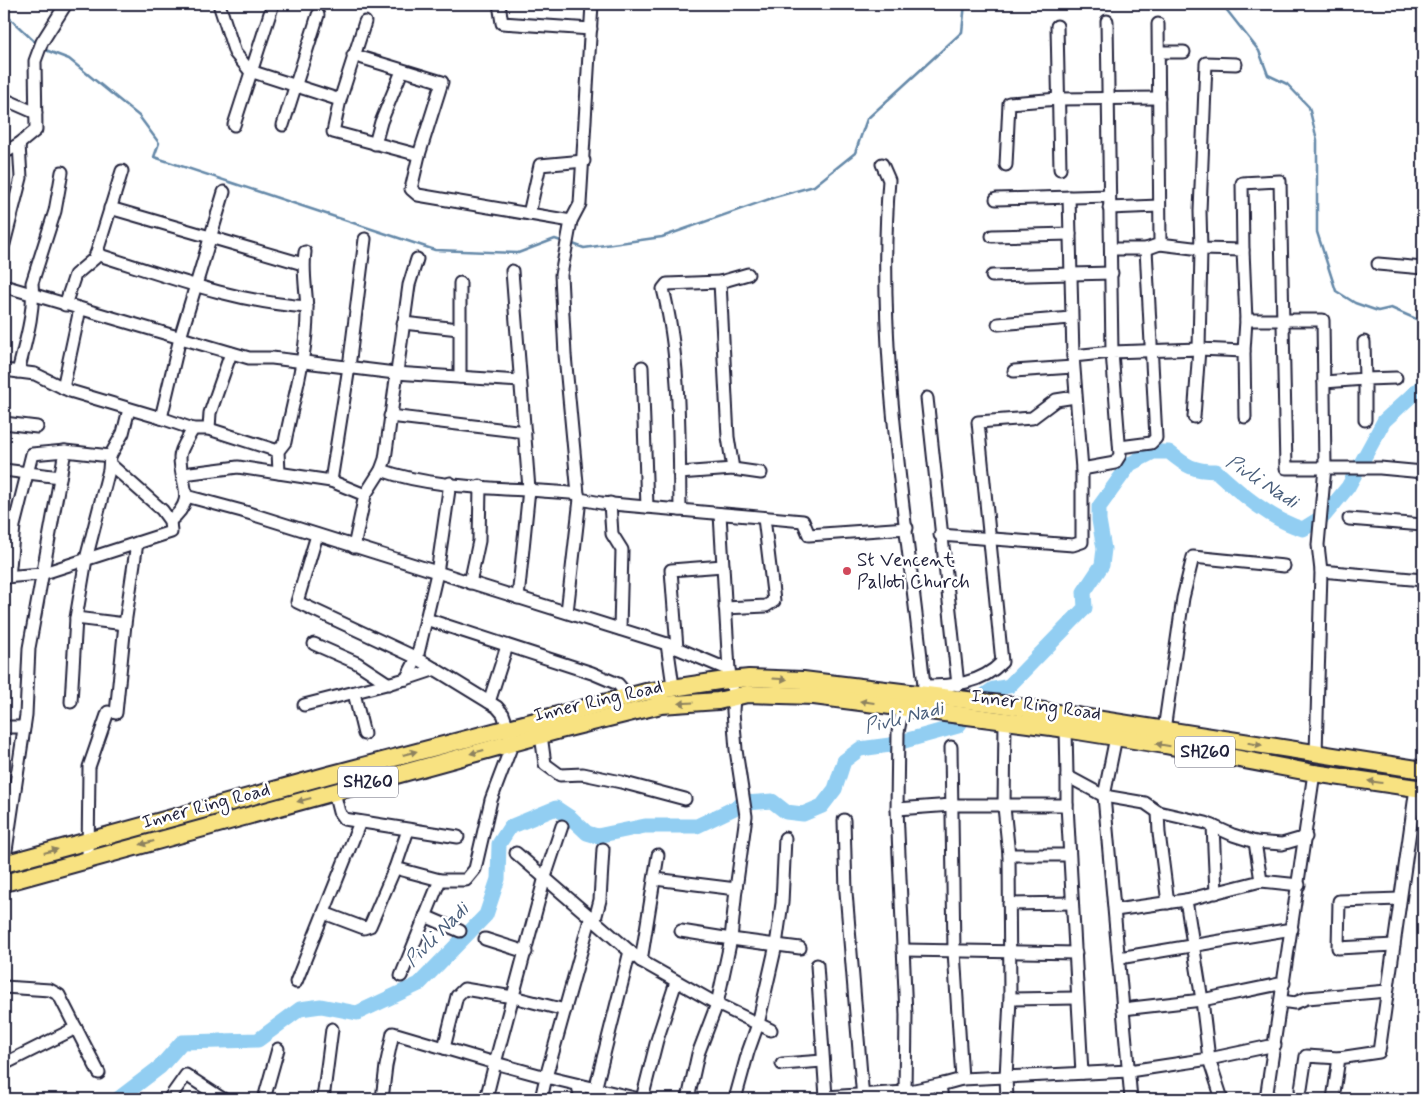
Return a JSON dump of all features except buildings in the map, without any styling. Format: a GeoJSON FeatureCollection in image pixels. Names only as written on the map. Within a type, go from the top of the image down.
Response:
{"type":"FeatureCollection","features":[{"type":"Feature","properties":{"kind":"highway","name":"Inner Ring Road"},"geometry":{"type":"LineString","coordinates":[[4,883],[334,792],[628,696],[730,675],[803,680],[904,700],[950,714],[1116,737],[1314,773],[1419,789]]}},
{"type":"Feature","properties":{"kind":"highway","name":"Inner Ring Road"},"geometry":{"type":"LineString","coordinates":[[4,864],[87,841],[511,735],[541,735],[661,705],[718,701],[746,694],[904,700],[924,691],[958,692],[1000,704],[1423,770]]}},
{"type":"Feature","properties":{"kind":"street"},"geometry":{"type":"LineString","coordinates":[[4,153],[35,132],[35,61],[42,42],[66,4]]}},
{"type":"Feature","properties":{"kind":"street"},"geometry":{"type":"LineString","coordinates":[[219,4],[234,53],[250,71],[340,100]]}},
{"type":"Feature","properties":{"kind":"street"},"geometry":{"type":"LineString","coordinates":[[234,125],[272,4]]}},
{"type":"Feature","properties":{"kind":"street"},"geometry":{"type":"LineString","coordinates":[[499,4],[502,23],[591,29]]}},
{"type":"Feature","properties":{"kind":"street"},"geometry":{"type":"LineString","coordinates":[[566,612],[579,496],[565,355],[561,275],[570,221],[580,204],[592,4]]}},
{"type":"Feature","properties":{"kind":"street"},"geometry":{"type":"LineString","coordinates":[[283,125],[318,15]]}},
{"type":"Feature","properties":{"kind":"street"},"geometry":{"type":"LineString","coordinates":[[1082,469],[1115,463],[1120,455],[1112,352],[1107,21]]}},
{"type":"Feature","properties":{"kind":"street"},"geometry":{"type":"LineString","coordinates":[[365,22],[353,55],[333,132],[419,155]]}},
{"type":"Feature","properties":{"kind":"street"},"geometry":{"type":"LineString","coordinates":[[1158,24],[1160,244]]}},
{"type":"Feature","properties":{"kind":"street"},"geometry":{"type":"LineString","coordinates":[[1057,26],[1060,169]]}},
{"type":"Feature","properties":{"kind":"street"},"geometry":{"type":"LineString","coordinates":[[1159,52],[1184,52]]}},
{"type":"Feature","properties":{"kind":"street"},"geometry":{"type":"LineString","coordinates":[[353,55],[442,82],[419,155],[411,189],[418,195],[570,221]]}},
{"type":"Feature","properties":{"kind":"street"},"geometry":{"type":"LineString","coordinates":[[1194,418],[1199,349],[1200,211],[1206,63],[1236,64]]}},
{"type":"Feature","properties":{"kind":"street"},"geometry":{"type":"LineString","coordinates":[[375,144],[381,122],[402,71]]}},
{"type":"Feature","properties":{"kind":"street"},"geometry":{"type":"LineString","coordinates":[[1006,165],[1009,103],[1058,99],[1159,98]]}},
{"type":"Feature","properties":{"kind":"street"},"geometry":{"type":"LineString","coordinates":[[4,99],[36,112]]}},
{"type":"Feature","properties":{"kind":"street"},"geometry":{"type":"LineString","coordinates":[[4,244],[21,178],[19,144]]}},
{"type":"Feature","properties":{"kind":"street"},"geometry":{"type":"LineString","coordinates":[[529,214],[540,166],[584,161]]}},
{"type":"Feature","properties":{"kind":"street"},"geometry":{"type":"LineString","coordinates":[[882,164],[889,180],[884,283],[889,366],[924,691]]}},
{"type":"Feature","properties":{"kind":"street"},"geometry":{"type":"LineString","coordinates":[[65,305],[75,275],[95,258],[122,171]]}},
{"type":"Feature","properties":{"kind":"street"},"geometry":{"type":"LineString","coordinates":[[18,372],[29,326],[33,295],[32,283],[55,211],[62,172]]}},
{"type":"Feature","properties":{"kind":"street"},"geometry":{"type":"LineString","coordinates":[[1245,417],[1244,351],[1246,320],[1242,183],[1280,181],[1286,468],[1380,468],[1423,472]]}},
{"type":"Feature","properties":{"kind":"street"},"geometry":{"type":"LineString","coordinates":[[161,418],[180,338],[224,192]]}},
{"type":"Feature","properties":{"kind":"street"},"geometry":{"type":"LineString","coordinates":[[996,199],[1070,197],[1159,206]]}},
{"type":"Feature","properties":{"kind":"street"},"geometry":{"type":"LineString","coordinates":[[940,535],[1073,546],[1082,542],[1082,469],[1075,397],[1071,318],[1073,274],[1070,197]]}},
{"type":"Feature","properties":{"kind":"street"},"geometry":{"type":"LineString","coordinates":[[110,208],[212,236],[304,258],[307,307],[302,361],[285,442],[278,451],[279,472]]}},
{"type":"Feature","properties":{"kind":"street"},"geometry":{"type":"LineString","coordinates":[[992,236],[1070,234]]}},
{"type":"Feature","properties":{"kind":"street"},"geometry":{"type":"LineString","coordinates":[[332,481],[365,239]]}},
{"type":"Feature","properties":{"kind":"street"},"geometry":{"type":"LineString","coordinates":[[1111,249],[1146,248],[1160,244],[1243,250]]}},
{"type":"Feature","properties":{"kind":"street"},"geometry":{"type":"LineString","coordinates":[[1120,447],[1150,443],[1156,438],[1153,350],[1146,248]]}},
{"type":"Feature","properties":{"kind":"street"},"geometry":{"type":"LineString","coordinates":[[96,254],[196,286],[272,304],[307,307]]}},
{"type":"Feature","properties":{"kind":"street"},"geometry":{"type":"LineString","coordinates":[[354,547],[365,495],[381,470],[385,459],[395,373],[409,285],[417,259]]}},
{"type":"Feature","properties":{"kind":"street"},"geometry":{"type":"LineString","coordinates":[[1378,264],[1423,268]]}},
{"type":"Feature","properties":{"kind":"street"},"geometry":{"type":"LineString","coordinates":[[512,270],[529,488],[518,598]]}},
{"type":"Feature","properties":{"kind":"street"},"geometry":{"type":"LineString","coordinates":[[992,276],[1112,272]]}},
{"type":"Feature","properties":{"kind":"street"},"geometry":{"type":"LineString","coordinates":[[680,510],[672,325],[663,289],[667,284],[720,282],[748,274]]}},
{"type":"Feature","properties":{"kind":"street"},"geometry":{"type":"LineString","coordinates":[[720,282],[728,438],[734,469]]}},
{"type":"Feature","properties":{"kind":"street"},"geometry":{"type":"LineString","coordinates":[[460,283],[460,377]]}},
{"type":"Feature","properties":{"kind":"street"},"geometry":{"type":"LineString","coordinates":[[4,286],[250,358],[302,361],[395,373],[520,381]]}},
{"type":"Feature","properties":{"kind":"street"},"geometry":{"type":"LineString","coordinates":[[63,388],[80,309]]}},
{"type":"Feature","properties":{"kind":"street"},"geometry":{"type":"LineString","coordinates":[[998,324],[1071,318]]}},
{"type":"Feature","properties":{"kind":"street"},"geometry":{"type":"LineString","coordinates":[[1246,320],[1324,320],[1324,467],[1319,527],[1321,571],[1316,754]]}},
{"type":"Feature","properties":{"kind":"street"},"geometry":{"type":"LineString","coordinates":[[403,323],[459,329]]}},
{"type":"Feature","properties":{"kind":"street"},"geometry":{"type":"LineString","coordinates":[[1364,342],[1365,420]]}},
{"type":"Feature","properties":{"kind":"street"},"geometry":{"type":"LineString","coordinates":[[1073,356],[1153,350],[1199,349],[1244,351]]}},
{"type":"Feature","properties":{"kind":"street"},"geometry":{"type":"LineString","coordinates":[[209,429],[210,413],[231,353]]}},
{"type":"Feature","properties":{"kind":"street"},"geometry":{"type":"LineString","coordinates":[[642,367],[647,507]]}},
{"type":"Feature","properties":{"kind":"street"},"geometry":{"type":"LineString","coordinates":[[1014,371],[1073,368]]}},
{"type":"Feature","properties":{"kind":"street"},"geometry":{"type":"LineString","coordinates":[[4,370],[35,374],[63,388],[129,409],[193,429],[209,429],[278,451]]}},
{"type":"Feature","properties":{"kind":"street"},"geometry":{"type":"LineString","coordinates":[[1324,382],[1396,378]]}},
{"type":"Feature","properties":{"kind":"street"},"geometry":{"type":"LineString","coordinates":[[927,398],[958,692],[990,674],[1002,662],[978,422],[1032,418],[1056,400],[1075,397]]}},
{"type":"Feature","properties":{"kind":"street"},"geometry":{"type":"LineString","coordinates":[[71,702],[76,618],[86,559],[97,521],[110,460],[123,433],[129,409]]}},
{"type":"Feature","properties":{"kind":"street"},"geometry":{"type":"LineString","coordinates":[[390,416],[525,432]]}},
{"type":"Feature","properties":{"kind":"street"},"geometry":{"type":"LineString","coordinates":[[4,423],[37,427]]}},
{"type":"Feature","properties":{"kind":"street"},"geometry":{"type":"LineString","coordinates":[[170,521],[182,511],[186,496],[180,456],[193,429]]}},
{"type":"Feature","properties":{"kind":"street"},"geometry":{"type":"LineString","coordinates":[[4,864],[24,728],[29,648],[65,451]]}},
{"type":"Feature","properties":{"kind":"street"},"geometry":{"type":"LineString","coordinates":[[65,451],[110,460],[162,510],[170,521],[171,532],[41,574],[6,577],[9,526],[33,452],[65,451]]}},
{"type":"Feature","properties":{"kind":"street"},"geometry":{"type":"LineString","coordinates":[[183,474],[238,467],[332,481],[365,495]]}},
{"type":"Feature","properties":{"kind":"street"},"geometry":{"type":"LineString","coordinates":[[679,473],[734,469],[761,473]]}},
{"type":"Feature","properties":{"kind":"street"},"geometry":{"type":"LineString","coordinates":[[4,470],[60,477]]}},
{"type":"Feature","properties":{"kind":"street"},"geometry":{"type":"LineString","coordinates":[[381,470],[403,478],[480,486],[529,488],[579,496],[610,504],[803,521],[809,535],[907,528]]}},
{"type":"Feature","properties":{"kind":"street"},"geometry":{"type":"LineString","coordinates":[[406,679],[418,658],[437,573],[450,483]]}},
{"type":"Feature","properties":{"kind":"street"},"geometry":{"type":"LineString","coordinates":[[470,583],[479,541],[480,486]]}},
{"type":"Feature","properties":{"kind":"street"},"geometry":{"type":"LineString","coordinates":[[186,496],[672,646],[730,675]]}},
{"type":"Feature","properties":{"kind":"street"},"geometry":{"type":"LineString","coordinates":[[610,504],[612,534],[622,550],[620,629]]}},
{"type":"Feature","properties":{"kind":"street"},"geometry":{"type":"LineString","coordinates":[[688,1099],[698,1054],[717,1004],[730,939],[746,816],[736,750],[733,711],[734,697],[730,675],[720,514]]}},
{"type":"Feature","properties":{"kind":"street"},"geometry":{"type":"LineString","coordinates":[[726,608],[766,606],[774,601],[764,518]]}},
{"type":"Feature","properties":{"kind":"street"},"geometry":{"type":"LineString","coordinates":[[1348,519],[1423,525]]}},
{"type":"Feature","properties":{"kind":"street"},"geometry":{"type":"LineString","coordinates":[[316,535],[297,602],[418,658],[490,702],[503,714],[511,735],[491,800],[475,868],[466,880],[440,880],[395,868]]}},
{"type":"Feature","properties":{"kind":"street"},"geometry":{"type":"LineString","coordinates":[[88,860],[89,767],[112,713],[138,543]]}},
{"type":"Feature","properties":{"kind":"street"},"geometry":{"type":"LineString","coordinates":[[1164,730],[1183,598],[1193,557],[1284,566]]}},
{"type":"Feature","properties":{"kind":"street"},"geometry":{"type":"LineString","coordinates":[[673,686],[670,570],[723,566]]}},
{"type":"Feature","properties":{"kind":"street"},"geometry":{"type":"LineString","coordinates":[[1321,571],[1423,580]]}},
{"type":"Feature","properties":{"kind":"street"},"geometry":{"type":"LineString","coordinates":[[76,618],[125,624]]}},
{"type":"Feature","properties":{"kind":"street"},"geometry":{"type":"LineString","coordinates":[[426,619],[592,673],[618,684],[628,696]]}},
{"type":"Feature","properties":{"kind":"street"},"geometry":{"type":"LineString","coordinates":[[314,644],[357,663],[389,684]]}},
{"type":"Feature","properties":{"kind":"street"},"geometry":{"type":"LineString","coordinates":[[490,702],[507,646]]}},
{"type":"Feature","properties":{"kind":"street"},"geometry":{"type":"LineString","coordinates":[[304,705],[389,684],[436,669]]}},
{"type":"Feature","properties":{"kind":"street"},"geometry":{"type":"LineString","coordinates":[[354,692],[364,734]]}},
{"type":"Feature","properties":{"kind":"street"},"geometry":{"type":"LineString","coordinates":[[904,700],[898,732],[897,809],[906,1015],[906,1095]]}},
{"type":"Feature","properties":{"kind":"street"},"geometry":{"type":"LineString","coordinates":[[1005,721],[1004,806],[1009,856],[1010,999],[1006,1078],[1007,1099]]}},
{"type":"Feature","properties":{"kind":"street"},"geometry":{"type":"LineString","coordinates":[[4,727],[24,728]]}},
{"type":"Feature","properties":{"kind":"street"},"geometry":{"type":"LineString","coordinates":[[1066,730],[1066,805],[1082,1073]]}},
{"type":"Feature","properties":{"kind":"street"},"geometry":{"type":"LineString","coordinates":[[541,735],[545,764],[560,775],[583,774],[685,799]]}},
{"type":"Feature","properties":{"kind":"street"},"geometry":{"type":"LineString","coordinates":[[1116,737],[1104,796],[1131,1099]]}},
{"type":"Feature","properties":{"kind":"street"},"geometry":{"type":"LineString","coordinates":[[951,747],[954,951],[962,1079]]}},
{"type":"Feature","properties":{"kind":"street"},"geometry":{"type":"LineString","coordinates":[[1266,1099],[1314,773]]}},
{"type":"Feature","properties":{"kind":"street"},"geometry":{"type":"LineString","coordinates":[[1066,776],[1104,796],[1146,803],[1158,812],[1213,826],[1255,842],[1282,844],[1306,837]]}},
{"type":"Feature","properties":{"kind":"street"},"geometry":{"type":"LineString","coordinates":[[1301,1089],[1306,1056],[1339,1058],[1379,1052],[1400,900],[1419,789]]}},
{"type":"Feature","properties":{"kind":"street"},"geometry":{"type":"LineString","coordinates":[[334,792],[339,812],[344,819],[458,837]]}},
{"type":"Feature","properties":{"kind":"street"},"geometry":{"type":"LineString","coordinates":[[897,809],[952,805],[1066,805]]}},
{"type":"Feature","properties":{"kind":"street"},"geometry":{"type":"LineString","coordinates":[[1158,812],[1168,903]]}},
{"type":"Feature","properties":{"kind":"street"},"geometry":{"type":"LineString","coordinates":[[844,820],[846,892],[862,1097]]}},
{"type":"Feature","properties":{"kind":"street"},"geometry":{"type":"LineString","coordinates":[[296,982],[360,822]]}},
{"type":"Feature","properties":{"kind":"street"},"geometry":{"type":"LineString","coordinates":[[486,1099],[545,877],[562,826]]}},
{"type":"Feature","properties":{"kind":"street"},"geometry":{"type":"LineString","coordinates":[[1213,826],[1216,892]]}},
{"type":"Feature","properties":{"kind":"street"},"geometry":{"type":"LineString","coordinates":[[324,913],[364,928],[370,926],[395,868],[408,830]]}},
{"type":"Feature","properties":{"kind":"street"},"geometry":{"type":"LineString","coordinates":[[735,1099],[758,1024],[776,945],[782,903],[785,838]]}},
{"type":"Feature","properties":{"kind":"street"},"geometry":{"type":"LineString","coordinates":[[1255,842],[1261,881]]}},
{"type":"Feature","properties":{"kind":"street"},"geometry":{"type":"LineString","coordinates":[[541,1099],[565,1010],[600,900],[603,849]]}},
{"type":"Feature","properties":{"kind":"street"},"geometry":{"type":"LineString","coordinates":[[516,853],[641,961],[717,1004],[771,1030]]}},
{"type":"Feature","properties":{"kind":"street"},"geometry":{"type":"LineString","coordinates":[[641,961],[658,855]]}},
{"type":"Feature","properties":{"kind":"street"},"geometry":{"type":"LineString","coordinates":[[1009,856],[1069,855]]}},
{"type":"Feature","properties":{"kind":"street"},"geometry":{"type":"LineString","coordinates":[[400,976],[440,880]]}},
{"type":"Feature","properties":{"kind":"street"},"geometry":{"type":"LineString","coordinates":[[655,880],[736,889]]}},
{"type":"Feature","properties":{"kind":"street"},"geometry":{"type":"LineString","coordinates":[[1115,910],[1186,900],[1261,881],[1299,885]]}},
{"type":"Feature","properties":{"kind":"street"},"geometry":{"type":"LineString","coordinates":[[1186,900],[1202,1000],[1209,1059],[1222,1099]]}},
{"type":"Feature","properties":{"kind":"street"},"geometry":{"type":"LineString","coordinates":[[1394,945],[1338,948],[1340,901],[1400,900]]}},
{"type":"Feature","properties":{"kind":"street"},"geometry":{"type":"LineString","coordinates":[[1009,904],[1072,904]]}},
{"type":"Feature","properties":{"kind":"street"},"geometry":{"type":"LineString","coordinates":[[425,916],[460,931]]}},
{"type":"Feature","properties":{"kind":"street"},"geometry":{"type":"LineString","coordinates":[[1119,958],[1194,947],[1292,929]]}},
{"type":"Feature","properties":{"kind":"street"},"geometry":{"type":"LineString","coordinates":[[681,931],[800,948]]}},
{"type":"Feature","properties":{"kind":"street"},"geometry":{"type":"LineString","coordinates":[[484,939],[526,952]]}},
{"type":"Feature","properties":{"kind":"street"},"geometry":{"type":"LineString","coordinates":[[903,950],[1076,953]]}},
{"type":"Feature","properties":{"kind":"street"},"geometry":{"type":"LineString","coordinates":[[595,1090],[630,951]]}},
{"type":"Feature","properties":{"kind":"street"},"geometry":{"type":"LineString","coordinates":[[816,965],[826,1098],[906,1095],[962,1079],[1129,1071],[1209,1059],[1275,1045]]}},
{"type":"Feature","properties":{"kind":"street"},"geometry":{"type":"LineString","coordinates":[[382,1099],[386,1066],[394,1034],[578,1086],[641,1099],[676,982]]}},
{"type":"Feature","properties":{"kind":"street"},"geometry":{"type":"LineString","coordinates":[[1123,1009],[1202,1000],[1284,983]]}},
{"type":"Feature","properties":{"kind":"street"},"geometry":{"type":"LineString","coordinates":[[4,986],[54,992],[59,995],[99,1072]]}},
{"type":"Feature","properties":{"kind":"street"},"geometry":{"type":"LineString","coordinates":[[444,1048],[457,996],[464,990],[513,997],[565,1010]]}},
{"type":"Feature","properties":{"kind":"street"},"geometry":{"type":"LineString","coordinates":[[1281,1000],[1295,1003],[1307,998],[1387,991]]}},
{"type":"Feature","properties":{"kind":"street"},"geometry":{"type":"LineString","coordinates":[[1010,999],[1077,998]]}},
{"type":"Feature","properties":{"kind":"street"},"geometry":{"type":"LineString","coordinates":[[4,1064],[76,1028]]}},
{"type":"Feature","properties":{"kind":"street"},"geometry":{"type":"LineString","coordinates":[[323,1099],[332,1028]]}},
{"type":"Feature","properties":{"kind":"street"},"geometry":{"type":"LineString","coordinates":[[264,1099],[278,1049]]}},
{"type":"Feature","properties":{"kind":"street"},"geometry":{"type":"LineString","coordinates":[[1332,1099],[1339,1058]]}},
{"type":"Feature","properties":{"kind":"street"},"geometry":{"type":"LineString","coordinates":[[782,1064],[823,1061]]}},
{"type":"Feature","properties":{"kind":"street"},"geometry":{"type":"LineString","coordinates":[[169,1099],[186,1076],[223,1099]]}},
{"type":"Feature","properties":{"kind":"street"},"geometry":{"type":"LineString","coordinates":[[942,1099],[940,1085],[943,1084]]}},
{"type":"Feature","properties":{"kind":"street"},"geometry":{"type":"LineString","coordinates":[[578,1086],[581,1099]]}},
{"type":"Feature","properties":{"kind":"waterway"},"geometry":{"type":"LineString","coordinates":[[570,243],[584,248],[662,237],[775,197],[814,186],[855,153],[867,119],[962,32],[965,4]]}},
{"type":"Feature","properties":{"kind":"waterway"},"geometry":{"type":"LineString","coordinates":[[1222,4],[1259,51],[1268,75],[1287,84],[1309,107],[1317,140],[1317,232],[1336,291],[1355,303],[1378,311],[1391,308],[1423,322]]}},
{"type":"Feature","properties":{"kind":"waterway"},"geometry":{"type":"LineString","coordinates":[[4,13],[37,44]]}},
{"type":"Feature","properties":{"kind":"waterway"},"geometry":{"type":"LineString","coordinates":[[43,49],[69,59],[139,116],[159,143],[154,157],[435,250],[518,253],[555,239],[564,242]]}},
{"type":"Feature","properties":{"kind":"waterway","name":"Pivli Nadi"},"geometry":{"type":"LineString","coordinates":[[118,1099],[160,1067],[182,1042],[258,1040],[300,1009],[321,1006],[357,1013],[419,984],[486,915],[498,879],[499,844],[510,827],[556,808],[571,818],[587,833],[597,836],[645,826],[697,826],[745,803],[772,801],[786,812],[803,814],[822,806],[835,789],[844,761],[860,749],[890,745],[958,726],[979,699],[993,689],[1009,686],[1085,608],[1084,592],[1102,565],[1104,549],[1099,520],[1099,507],[1130,464],[1153,452],[1169,452],[1190,467],[1216,471],[1246,497],[1268,512],[1291,525],[1303,529],[1324,516],[1348,487],[1384,421],[1423,385]]}},
{"type":"Feature","properties":{"kind":"place","name":"St Vencent Palloti Church"},"geometry":{"type":"Point","coordinates":[847,571]}}]}
